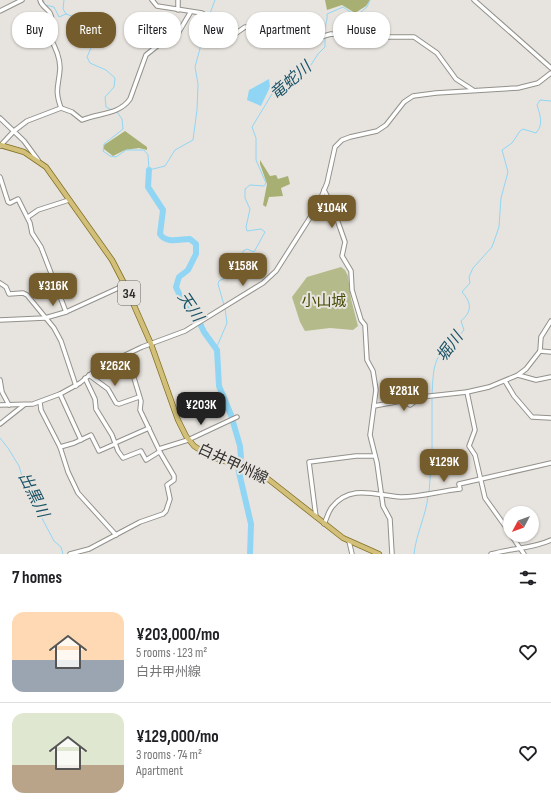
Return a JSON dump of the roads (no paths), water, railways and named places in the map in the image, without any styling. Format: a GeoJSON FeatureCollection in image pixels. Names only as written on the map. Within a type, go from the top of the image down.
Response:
{"type":"FeatureCollection","features":[{"type":"Feature","properties":{"kind":"main road","name":"白井甲州線"},"geometry":{"type":"LineString","coordinates":[[1,146],[24,152],[38,160],[50,173],[109,255],[125,286],[151,344],[162,380],[188,440],[204,454],[244,467],[267,478],[324,524],[349,541],[380,554]]}},
{"type":"Feature","properties":{"kind":"street"},"geometry":{"type":"LineString","coordinates":[[0,11],[22,0]]}},
{"type":"Feature","properties":{"kind":"street"},"geometry":{"type":"LineString","coordinates":[[40,0],[41,4],[50,13],[52,21],[49,36],[55,46],[60,68],[56,95],[61,108]]}},
{"type":"Feature","properties":{"kind":"street"},"geometry":{"type":"LineString","coordinates":[[152,0],[157,6],[189,13]]}},
{"type":"Feature","properties":{"kind":"street"},"geometry":{"type":"LineString","coordinates":[[178,0],[178,10]]}},
{"type":"Feature","properties":{"kind":"street"},"geometry":{"type":"LineString","coordinates":[[474,0],[550,67]]}},
{"type":"Feature","properties":{"kind":"street"},"geometry":{"type":"LineString","coordinates":[[1,146],[14,131],[27,122],[61,108],[72,112],[82,120],[112,112],[126,105],[130,99],[146,55],[166,39],[177,35],[189,15]]}},
{"type":"Feature","properties":{"kind":"street"},"geometry":{"type":"LineString","coordinates":[[238,31],[245,27],[262,30],[275,27],[317,38],[331,34],[371,37],[414,37],[437,53],[456,79],[474,90]]}},
{"type":"Feature","properties":{"kind":"street"},"geometry":{"type":"LineString","coordinates":[[550,67],[551,60]]}},
{"type":"Feature","properties":{"kind":"street"},"geometry":{"type":"LineString","coordinates":[[0,405],[24,405],[40,402],[60,394],[76,386],[98,368],[151,344],[172,337],[195,325],[263,283],[276,271],[318,205],[324,190],[335,148],[342,140],[377,131],[386,125],[404,102],[413,96],[530,86],[551,73]]}},
{"type":"Feature","properties":{"kind":"street"},"geometry":{"type":"LineString","coordinates":[[0,118],[28,146],[38,160]]}},
{"type":"Feature","properties":{"kind":"street"},"geometry":{"type":"LineString","coordinates":[[0,177],[8,202],[10,203],[18,199],[28,217],[32,233],[41,247],[66,312]]}},
{"type":"Feature","properties":{"kind":"street"},"geometry":{"type":"LineString","coordinates":[[324,190],[332,205],[345,242],[342,256],[351,271],[352,290],[361,320],[365,325],[367,360],[373,371],[376,390],[370,435],[383,506],[390,519],[392,554]]}},
{"type":"Feature","properties":{"kind":"street"},"geometry":{"type":"LineString","coordinates":[[28,217],[38,210],[69,200]]}},
{"type":"Feature","properties":{"kind":"street"},"geometry":{"type":"LineString","coordinates":[[0,283],[6,287],[9,294],[23,293],[26,295],[45,318],[61,341],[76,386]]}},
{"type":"Feature","properties":{"kind":"street"},"geometry":{"type":"LineString","coordinates":[[0,320],[45,318],[66,312],[125,286]]}},
{"type":"Feature","properties":{"kind":"street"},"geometry":{"type":"LineString","coordinates":[[374,406],[401,401],[410,405],[421,396],[467,392],[489,387],[518,376],[526,369],[540,351],[541,337],[551,321]]}},
{"type":"Feature","properties":{"kind":"street"},"geometry":{"type":"LineString","coordinates":[[540,351],[551,352]]}},
{"type":"Feature","properties":{"kind":"street"},"geometry":{"type":"LineString","coordinates":[[70,554],[89,549],[116,534],[166,511],[170,499],[167,485],[174,480],[174,476],[159,450],[140,410],[139,397],[127,355]]}},
{"type":"Feature","properties":{"kind":"street"},"geometry":{"type":"LineString","coordinates":[[89,375],[108,389],[116,403],[119,404],[139,397]]}},
{"type":"Feature","properties":{"kind":"street"},"geometry":{"type":"LineString","coordinates":[[518,376],[536,380],[551,377]]}},
{"type":"Feature","properties":{"kind":"street"},"geometry":{"type":"LineString","coordinates":[[85,378],[95,399],[96,409],[112,435],[118,451],[123,458],[141,451],[146,460],[159,450],[188,440],[237,417]]}},
{"type":"Feature","properties":{"kind":"street"},"geometry":{"type":"LineString","coordinates":[[0,380],[1,389],[9,405]]}},
{"type":"Feature","properties":{"kind":"street"},"geometry":{"type":"LineString","coordinates":[[505,381],[514,396],[532,417],[551,418]]}},
{"type":"Feature","properties":{"kind":"street"},"geometry":{"type":"LineString","coordinates":[[467,392],[475,430],[469,446],[475,455],[485,498],[503,523]]}},
{"type":"Feature","properties":{"kind":"street"},"geometry":{"type":"LineString","coordinates":[[60,394],[81,440]]}},
{"type":"Feature","properties":{"kind":"street"},"geometry":{"type":"LineString","coordinates":[[40,402],[40,410],[60,447],[68,472],[80,495],[116,534]]}},
{"type":"Feature","properties":{"kind":"street"},"geometry":{"type":"LineString","coordinates":[[0,424],[24,405]]}},
{"type":"Feature","properties":{"kind":"street"},"geometry":{"type":"LineString","coordinates":[[60,447],[92,436],[99,451],[149,428]]}},
{"type":"Feature","properties":{"kind":"street"},"geometry":{"type":"LineString","coordinates":[[316,517],[309,462],[356,456],[375,456]]}},
{"type":"Feature","properties":{"kind":"street"},"geometry":{"type":"LineString","coordinates":[[324,524],[335,504],[351,494],[366,492],[401,497],[429,494],[460,489],[459,484],[551,463]]}},
{"type":"Feature","properties":{"kind":"street"},"geometry":{"type":"LineString","coordinates":[[491,554],[504,550],[522,549],[540,545],[551,540]]}},
{"type":"Feature","properties":{"kind":"street"},"geometry":{"type":"LineString","coordinates":[[349,541],[352,554]]}},
{"type":"Feature","properties":{"kind":"street"},"geometry":{"type":"LineString","coordinates":[[517,542],[524,554]]}},
{"type":"Feature","properties":{"kind":"water"},"geometry":{"type":"Polygon","coordinates":[[[269,79],[270,87],[261,106],[247,100],[249,90],[269,79]]]}},
{"type":"Feature","properties":{"kind":"waterway"},"geometry":{"type":"LineString","coordinates":[[43,0],[45,5],[54,7],[59,17],[66,14]]}},
{"type":"Feature","properties":{"kind":"waterway"},"geometry":{"type":"LineString","coordinates":[[64,0],[63,9],[66,14],[88,22],[96,29],[95,39],[87,57],[90,63],[106,70],[115,78],[114,87],[105,97],[106,107],[112,110]]}},
{"type":"Feature","properties":{"kind":"waterway","name":"天川"},"geometry":{"type":"LineString","coordinates":[[210,12],[215,0]]}},
{"type":"Feature","properties":{"kind":"waterway","name":"竜蛇川"},"geometry":{"type":"LineString","coordinates":[[325,29],[327,14],[343,7],[356,16],[367,7],[370,0]]}},
{"type":"Feature","properties":{"kind":"waterway","name":"天川"},"geometry":{"type":"LineString","coordinates":[[117,112],[122,119],[123,129],[104,144],[103,151],[110,156],[116,157],[126,150],[144,150],[148,155],[149,170],[165,166],[175,150],[193,140],[197,110],[198,84],[195,67],[200,48]]}},
{"type":"Feature","properties":{"kind":"waterway","name":"竜蛇川"},"geometry":{"type":"LineString","coordinates":[[224,305],[218,284],[219,281],[240,270],[243,264],[243,251],[247,249],[254,252],[265,232],[261,229],[247,231],[246,227],[250,209],[245,198],[245,189],[250,185],[264,186],[266,183],[256,160],[256,138],[252,127],[272,94],[307,71],[318,54],[324,48]]}},
{"type":"Feature","properties":{"kind":"waterway","name":"堀川"},"geometry":{"type":"LineString","coordinates":[[432,395],[433,374],[437,359],[464,330],[461,321],[469,310],[469,303],[462,292],[470,283],[469,277],[473,268],[492,247],[499,227],[501,198],[508,172],[502,150],[512,143],[523,129],[536,133],[541,123],[537,105],[540,100],[551,101]]}},
{"type":"Feature","properties":{"kind":"waterway","name":"天川"},"geometry":{"type":"LineString","coordinates":[[149,170],[148,187],[163,210],[160,234],[169,240],[190,239],[196,244],[196,254],[188,270],[179,277],[176,287],[181,298],[196,315],[204,332],[217,350],[219,386],[231,415],[240,446],[241,457],[238,468],[251,524],[250,554]]}},
{"type":"Feature","properties":{"kind":"waterway","name":"竜蛇川"},"geometry":{"type":"LineString","coordinates":[[216,349],[227,323],[225,308]]}},
{"type":"Feature","properties":{"kind":"waterway","name":"堀川"},"geometry":{"type":"LineString","coordinates":[[429,493],[432,451],[432,398]]}},
{"type":"Feature","properties":{"kind":"waterway","name":"出黒川"},"geometry":{"type":"LineString","coordinates":[[0,438],[19,466],[25,486],[54,541],[61,547],[63,554]]}},
{"type":"Feature","properties":{"kind":"waterway","name":"堀川"},"geometry":{"type":"LineString","coordinates":[[414,554],[428,496]]}},
{"type":"Feature","properties":{"kind":"park label","name":"小山城"},"geometry":{"type":"Point","coordinates":[324,301]}}]}
